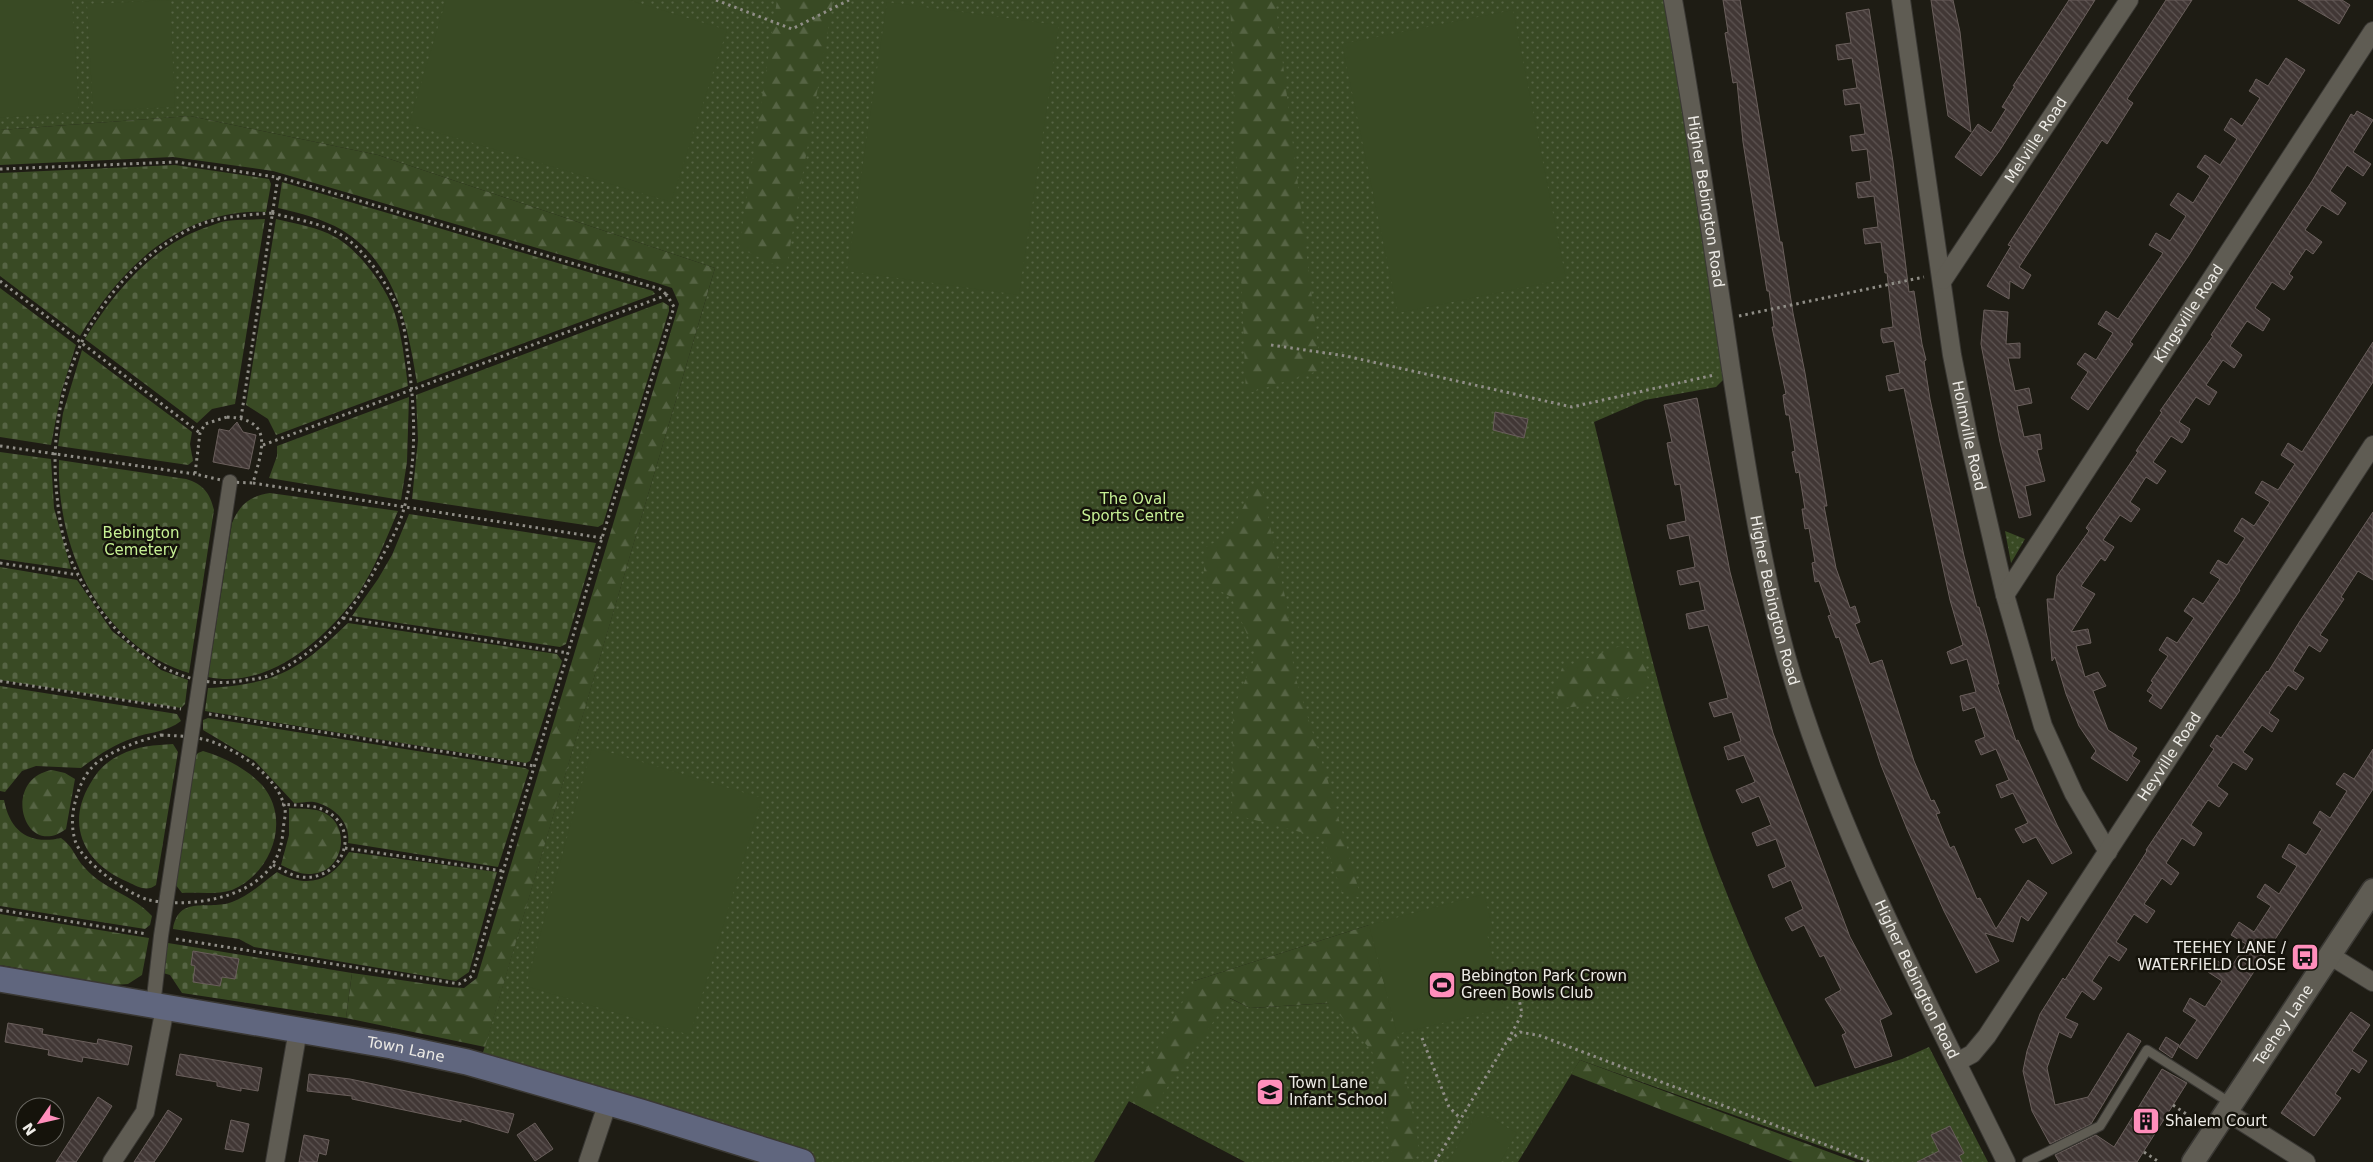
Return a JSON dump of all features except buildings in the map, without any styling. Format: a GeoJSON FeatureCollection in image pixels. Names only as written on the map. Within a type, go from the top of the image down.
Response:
{"type":"FeatureCollection","features":[{"type":"Feature","properties":{"kind":"main road","name":"Town Lane"},"geometry":{"type":"LineString","coordinates":[[0,979],[392,1046],[467,1062],[608,1102],[802,1162]]}},
{"type":"Feature","properties":{"kind":"street","name":"Higher Bebington Road"},"geometry":{"type":"LineString","coordinates":[[1674,0],[1762,552],[1785,651],[1813,739],[1843,819],[1908,960],[2006,1162]]}},
{"type":"Feature","properties":{"kind":"street","name":"Holmville Road"},"geometry":{"type":"LineString","coordinates":[[1901,0],[1952,355],[1968,435],[2005,595],[2043,726],[2074,794],[2108,852]]}},
{"type":"Feature","properties":{"kind":"street","name":"Melville Road"},"geometry":{"type":"LineString","coordinates":[[1942,277],[2129,0]]}},
{"type":"Feature","properties":{"kind":"street","name":"Kingsville Road"},"geometry":{"type":"LineString","coordinates":[[2005,595],[2373,31]]}},
{"type":"Feature","properties":{"kind":"street","name":"Heyville Road"},"geometry":{"type":"LineString","coordinates":[[1958,1062],[1972,1054],[1987,1036],[2373,445]]}},
{"type":"Feature","properties":{"kind":"street"},"geometry":{"type":"LineString","coordinates":[[112,1162],[145,1112],[159,1007],[161,936],[230,482]]}},
{"type":"Feature","properties":{"kind":"street","name":"Teehey Lane"},"geometry":{"type":"LineString","coordinates":[[2193,1162],[2373,890]]}},
{"type":"Feature","properties":{"kind":"street"},"geometry":{"type":"LineString","coordinates":[[2331,956],[2373,982]]}},
{"type":"Feature","properties":{"kind":"street"},"geometry":{"type":"LineString","coordinates":[[275,1162],[298,1030]]}},
{"type":"Feature","properties":{"kind":"street"},"geometry":{"type":"LineString","coordinates":[[588,1162],[608,1102]]}},
{"type":"Feature","properties":{"kind":"street"},"geometry":{"type":"LineString","coordinates":[[2230,1108],[2306,1162]]}},
{"type":"Feature","properties":{"kind":"lane"},"geometry":{"type":"LineString","coordinates":[[2026,1162],[2100,1126],[2146,1050],[2230,1108]]}},
{"type":"Feature","properties":{"kind":"path"},"geometry":{"type":"LineString","coordinates":[[716,0],[792,29],[849,0]]}},
{"type":"Feature","properties":{"kind":"path"},"geometry":{"type":"LineString","coordinates":[[0,169],[176,162],[278,177],[660,288],[674,307],[602,538],[472,976],[459,984],[0,910]]}},
{"type":"Feature","properties":{"kind":"path"},"geometry":{"type":"LineString","coordinates":[[242,418],[278,177]]}},
{"type":"Feature","properties":{"kind":"path"},"geometry":{"type":"LineString","coordinates":[[272,213],[337,232],[360,251],[378,273],[401,315],[412,389],[414,423],[413,459],[402,518],[368,584],[344,618],[320,643],[302,658],[269,675],[231,684],[200,680],[162,667],[119,634],[96,607],[69,556],[59,514],[54,453],[63,397],[80,343],[97,312],[125,279],[146,258],[171,240],[199,225],[223,218],[272,213]]}},
{"type":"Feature","properties":{"kind":"path"},"geometry":{"type":"LineString","coordinates":[[1724,318],[1942,277]]}},
{"type":"Feature","properties":{"kind":"path"},"geometry":{"type":"LineString","coordinates":[[0,281],[200,433]]}},
{"type":"Feature","properties":{"kind":"path"},"geometry":{"type":"LineString","coordinates":[[263,445],[667,295]]}},
{"type":"Feature","properties":{"kind":"path"},"geometry":{"type":"LineString","coordinates":[[1271,345],[1346,356],[1572,407],[1611,400],[1637,391],[1732,372]]}},
{"type":"Feature","properties":{"kind":"path"},"geometry":{"type":"LineString","coordinates":[[195,474],[200,433],[205,424],[227,417],[242,418],[252,423],[261,434],[263,445],[254,483]]}},
{"type":"Feature","properties":{"kind":"path"},"geometry":{"type":"LineString","coordinates":[[0,446],[195,474],[230,482],[254,483],[602,538]]}},
{"type":"Feature","properties":{"kind":"path"},"geometry":{"type":"LineString","coordinates":[[0,563],[78,575]]}},
{"type":"Feature","properties":{"kind":"path"},"geometry":{"type":"LineString","coordinates":[[344,618],[568,653]]}},
{"type":"Feature","properties":{"kind":"path"},"geometry":{"type":"LineString","coordinates":[[0,681],[534,766]]}},
{"type":"Feature","properties":{"kind":"path"},"geometry":{"type":"LineString","coordinates":[[273,864],[299,877],[322,875],[341,860],[345,848],[345,836],[341,826],[325,810],[314,806],[282,804]]}},
{"type":"Feature","properties":{"kind":"path"},"geometry":{"type":"LineString","coordinates":[[345,848],[503,871]]}},
{"type":"Feature","properties":{"kind":"path"},"geometry":{"type":"LineString","coordinates":[[1435,1162],[1522,1014],[1515,978]]}},
{"type":"Feature","properties":{"kind":"path"},"geometry":{"type":"LineString","coordinates":[[1506,1043],[1520,1032],[1542,1036],[1871,1162]]}},
{"type":"Feature","properties":{"kind":"path"},"geometry":{"type":"LineString","coordinates":[[1422,1038],[1449,1107],[1461,1119]]}},
{"type":"Feature","properties":{"kind":"path"},"geometry":{"type":"LineString","coordinates":[[2172,1105],[2213,1132]]}},
{"type":"Feature","properties":{"kind":"path"},"geometry":{"type":"LineString","coordinates":[[2144,1152],[2160,1162]]}},
{"type":"Feature","properties":{"kind":"green space","name":"The Oval Sports Centre"},"geometry":{"type":"Polygon","coordinates":[[[0,0],[1673,0],[1732,371],[1716,387],[1645,400],[1594,422],[1670,727],[1702,827],[1727,894],[1754,959],[1815,1087],[1902,1059],[1929,1047],[1988,1162],[1865,1162],[1580,1060],[1518,1162],[1245,1162],[1129,1101],[1094,1162],[802,1162],[479,1066],[715,268],[378,155],[190,116],[0,130],[0,0]],[[1369,925],[1194,981],[1250,1008],[1330,1003],[1369,925]]]}},
{"type":"Feature","properties":{"kind":"green space"},"geometry":{"type":"Polygon","coordinates":[[[0,0],[72,0],[79,112],[0,118],[0,0]]]}},
{"type":"Feature","properties":{"kind":"green space"},"geometry":{"type":"Polygon","coordinates":[[[170,0],[175,107],[93,111],[87,4],[170,0]]]}},
{"type":"Feature","properties":{"kind":"green space"},"geometry":{"type":"Polygon","coordinates":[[[446,0],[629,0],[727,30],[671,202],[409,124],[446,0]]]}},
{"type":"Feature","properties":{"kind":"green space"},"geometry":{"type":"Polygon","coordinates":[[[777,0],[833,1],[786,270],[739,248],[777,0]]]}},
{"type":"Feature","properties":{"kind":"green space"},"geometry":{"type":"Polygon","coordinates":[[[1230,0],[1275,0],[1321,370],[1246,394],[1230,0]]]}},
{"type":"Feature","properties":{"kind":"green space"},"geometry":{"type":"Polygon","coordinates":[[[887,2],[1059,25],[1019,295],[847,271],[887,2]]]}},
{"type":"Feature","properties":{"kind":"green space"},"geometry":{"type":"Polygon","coordinates":[[[1513,10],[1566,279],[1398,313],[1342,44],[1513,10]]]}},
{"type":"Feature","properties":{"kind":"green space"},"geometry":{"type":"Polygon","coordinates":[[[190,116],[378,155],[715,268],[485,1047],[346,1018],[352,973],[464,988],[477,978],[679,304],[672,288],[654,282],[273,171],[173,157],[0,165],[0,130],[190,116]]]}},
{"type":"Feature","properties":{"kind":"green space"},"geometry":{"type":"Polygon","coordinates":[[[175,165],[269,179],[271,184],[266,212],[235,213],[207,220],[180,232],[156,247],[114,287],[80,336],[0,276],[0,173],[175,165]]]}},
{"type":"Feature","properties":{"kind":"green space"},"geometry":{"type":"Polygon","coordinates":[[[282,182],[653,291],[655,294],[417,383],[404,318],[387,278],[375,260],[360,244],[335,226],[278,208],[282,182]]]}},
{"type":"Feature","properties":{"kind":"green space"},"geometry":{"type":"Polygon","coordinates":[[[265,219],[235,404],[212,409],[197,423],[85,339],[121,288],[167,247],[204,228],[221,222],[265,219]]]}},
{"type":"Feature","properties":{"kind":"green space"},"geometry":{"type":"Polygon","coordinates":[[[276,219],[314,228],[335,237],[353,251],[371,271],[386,293],[395,314],[408,386],[276,435],[268,419],[246,405],[276,219]]]}},
{"type":"Feature","properties":{"kind":"green space"},"geometry":{"type":"Polygon","coordinates":[[[0,288],[76,345],[61,393],[51,445],[0,437],[0,288]]]}},
{"type":"Feature","properties":{"kind":"green space"},"geometry":{"type":"Polygon","coordinates":[[[663,302],[669,306],[669,311],[603,524],[598,527],[412,499],[418,440],[416,395],[663,302]]]}},
{"type":"Feature","properties":{"kind":"green space"},"geometry":{"type":"Polygon","coordinates":[[[82,350],[192,432],[190,444],[193,461],[188,465],[58,446],[63,413],[82,350]]]}},
{"type":"Feature","properties":{"kind":"green space"},"geometry":{"type":"Polygon","coordinates":[[[409,397],[407,462],[401,500],[269,478],[277,456],[277,446],[409,397]]]}},
{"type":"Feature","properties":{"kind":"green space"},"geometry":{"type":"Polygon","coordinates":[[[0,452],[51,459],[54,508],[71,569],[0,559],[0,452]]]}},
{"type":"Feature","properties":{"kind":"green space","name":"Bebington Cemetery"},"geometry":{"type":"Polygon","coordinates":[[[59,460],[186,479],[197,484],[208,494],[214,510],[189,673],[158,660],[131,641],[108,617],[90,589],[75,559],[66,527],[60,493],[59,460]]]}},
{"type":"Feature","properties":{"kind":"green space"},"geometry":{"type":"Polygon","coordinates":[[[1260,478],[1288,611],[1294,673],[1328,781],[1361,898],[1342,892],[1323,838],[1232,814],[1233,709],[1256,655],[1231,597],[1203,581],[1206,547],[1230,534],[1252,489],[1260,478]]]}},
{"type":"Feature","properties":{"kind":"green space"},"geometry":{"type":"Polygon","coordinates":[[[270,493],[398,511],[385,543],[364,584],[330,628],[294,657],[273,668],[252,676],[230,679],[208,677],[232,523],[238,511],[246,502],[257,496],[270,493]]]}},
{"type":"Feature","properties":{"kind":"green space"},"geometry":{"type":"Polygon","coordinates":[[[409,514],[596,543],[566,644],[560,647],[352,616],[392,555],[409,514]]]}},
{"type":"Feature","properties":{"kind":"green space"},"geometry":{"type":"Polygon","coordinates":[[[2005,531],[2025,539],[2011,563],[2005,531]]]}},
{"type":"Feature","properties":{"kind":"green space"},"geometry":{"type":"Polygon","coordinates":[[[0,567],[77,580],[112,631],[161,670],[188,680],[185,704],[181,708],[0,680],[0,567]]]}},
{"type":"Feature","properties":{"kind":"green space"},"geometry":{"type":"Polygon","coordinates":[[[348,623],[557,654],[562,661],[530,761],[526,763],[205,711],[208,688],[252,683],[286,672],[315,652],[348,623]]]}},
{"type":"Feature","properties":{"kind":"green space"},"geometry":{"type":"Polygon","coordinates":[[[1620,646],[1642,651],[1649,684],[1623,701],[1600,690],[1581,706],[1562,708],[1555,687],[1562,668],[1620,646]]]}},
{"type":"Feature","properties":{"kind":"green space"},"geometry":{"type":"Polygon","coordinates":[[[0,686],[177,714],[181,721],[176,725],[119,744],[81,768],[36,766],[22,771],[5,792],[0,791],[0,686]]]}},
{"type":"Feature","properties":{"kind":"green space"},"geometry":{"type":"Polygon","coordinates":[[[208,718],[529,770],[498,867],[348,843],[347,829],[340,816],[328,807],[314,802],[294,803],[255,761],[203,730],[203,720],[208,718]]]}},
{"type":"Feature","properties":{"kind":"green space"},"geometry":{"type":"Polygon","coordinates":[[[173,744],[178,752],[156,885],[142,888],[113,874],[100,865],[90,854],[80,829],[79,814],[90,784],[99,771],[115,757],[139,748],[173,744]]]}},
{"type":"Feature","properties":{"kind":"green space"},"geometry":{"type":"Polygon","coordinates":[[[592,747],[762,798],[690,1035],[526,986],[592,747]]]}},
{"type":"Feature","properties":{"kind":"green space"},"geometry":{"type":"Polygon","coordinates":[[[203,751],[235,764],[262,785],[271,799],[276,829],[273,845],[267,859],[246,882],[226,892],[182,893],[175,884],[191,761],[198,753],[203,751]]]}},
{"type":"Feature","properties":{"kind":"green space"},"geometry":{"type":"Polygon","coordinates":[[[52,770],[65,773],[75,779],[66,829],[51,836],[39,835],[29,827],[24,815],[23,801],[26,788],[36,776],[52,770]]]}},
{"type":"Feature","properties":{"kind":"green space"},"geometry":{"type":"Polygon","coordinates":[[[0,800],[4,800],[11,820],[23,834],[40,840],[61,838],[92,875],[136,903],[152,916],[150,925],[145,929],[0,906],[0,800]]]}},
{"type":"Feature","properties":{"kind":"green space"},"geometry":{"type":"Polygon","coordinates":[[[289,808],[320,811],[330,817],[337,825],[341,836],[341,846],[337,857],[323,871],[303,874],[281,865],[289,835],[289,808]]]}},
{"type":"Feature","properties":{"kind":"green space"},"geometry":{"type":"Polygon","coordinates":[[[349,852],[497,872],[469,972],[456,981],[254,947],[239,939],[173,929],[176,918],[181,911],[188,907],[232,902],[250,893],[277,872],[298,880],[318,880],[334,870],[349,852]]]}},
{"type":"Feature","properties":{"kind":"green space","name":"Bebington Park Crown Green Bowls Club"},"geometry":{"type":"Polygon","coordinates":[[[1484,894],[1493,929],[1487,934],[1505,1008],[1397,1034],[1369,925],[1484,894]]]}},
{"type":"Feature","properties":{"kind":"green space"},"geometry":{"type":"Polygon","coordinates":[[[0,914],[149,938],[142,975],[128,984],[114,985],[0,965],[0,914]]]}},
{"type":"Feature","properties":{"kind":"green space"},"geometry":{"type":"Polygon","coordinates":[[[1369,925],[1397,1034],[1420,1151],[1413,1162],[1387,1162],[1392,1150],[1372,1051],[1329,1003],[1250,1008],[1230,998],[1150,1112],[1129,1101],[1194,981],[1369,925]]]}},
{"type":"Feature","properties":{"kind":"green space"},"geometry":{"type":"Polygon","coordinates":[[[168,943],[352,973],[346,1018],[182,993],[170,975],[163,973],[168,943]]]}},
{"type":"Feature","properties":{"kind":"green space"},"geometry":{"type":"Polygon","coordinates":[[[1580,1060],[1856,1162],[1793,1162],[1571,1074],[1580,1060]]]}},
{"type":"Feature","properties":{"kind":"green space"},"geometry":{"type":"Polygon","coordinates":[[[1478,1111],[1517,1133],[1500,1162],[1448,1162],[1478,1111]]]}},
{"type":"Feature","properties":{"kind":"place","name":"TEEHEY LANE / WATERFIELD CLOSE"},"geometry":{"type":"Point","coordinates":[2305,957]}},
{"type":"Feature","properties":{"kind":"place","name":"Bebington Park Crown Green Bowls Club"},"geometry":{"type":"Point","coordinates":[1442,985]}},
{"type":"Feature","properties":{"kind":"place","name":"Town Lane Infant School"},"geometry":{"type":"Point","coordinates":[1270,1092]}},
{"type":"Feature","properties":{"kind":"place","name":"Shalem Court"},"geometry":{"type":"Point","coordinates":[2146,1121]}}]}
